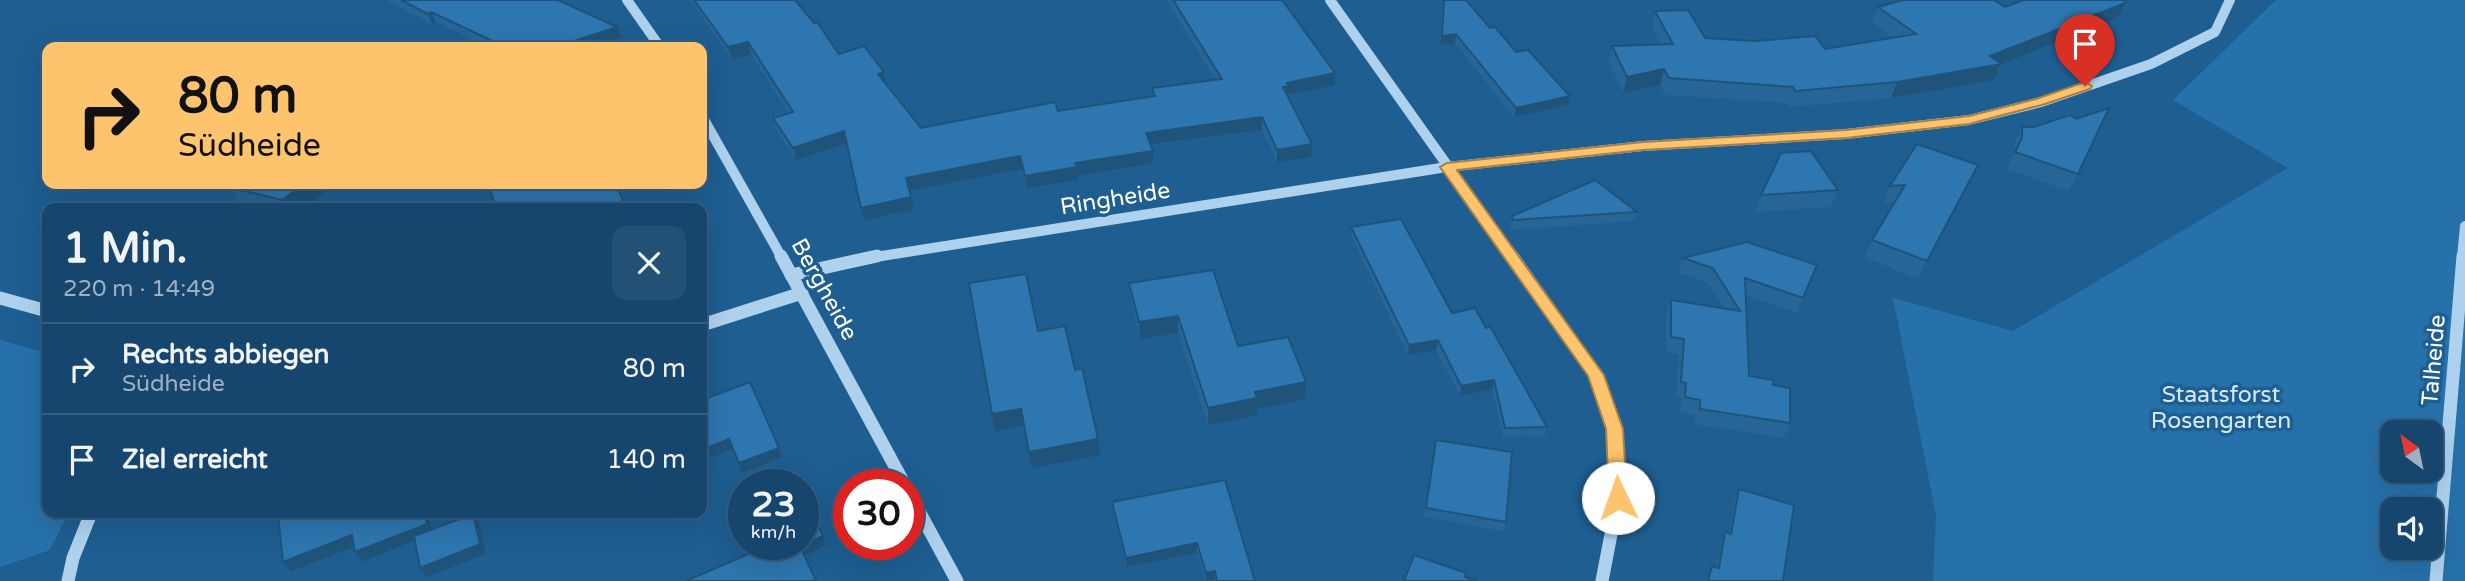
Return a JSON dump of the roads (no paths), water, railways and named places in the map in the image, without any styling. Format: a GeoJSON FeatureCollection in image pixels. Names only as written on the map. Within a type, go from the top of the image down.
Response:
{"type":"FeatureCollection","features":[{"type":"Feature","properties":{"kind":"street"},"geometry":{"type":"LineString","coordinates":[[627,0],[656,42]]}},
{"type":"Feature","properties":{"kind":"street"},"geometry":{"type":"LineString","coordinates":[[1329,0],[1596,375],[1615,429],[1618,498],[1602,581]]}},
{"type":"Feature","properties":{"kind":"street","name":"Ringheide"},"geometry":{"type":"LineString","coordinates":[[791,275],[876,256],[1447,167],[1643,146],[1846,134],[1969,120],[2041,102],[2151,64],[2215,32],[2230,0]]}},
{"type":"Feature","properties":{"kind":"street","name":"Bergheide"},"geometry":{"type":"LineString","coordinates":[[707,124],[745,189],[896,469]]}},
{"type":"Feature","properties":{"kind":"street","name":"Talheide"},"geometry":{"type":"LineString","coordinates":[[2436,581],[2465,226]]}},
{"type":"Feature","properties":{"kind":"street"},"geometry":{"type":"LineString","coordinates":[[707,323],[802,293]]}},
{"type":"Feature","properties":{"kind":"street"},"geometry":{"type":"LineString","coordinates":[[0,298],[42,310]]}},
{"type":"Feature","properties":{"kind":"street"},"geometry":{"type":"LineString","coordinates":[[68,581],[73,558],[89,518]]}},
{"type":"Feature","properties":{"kind":"street"},"geometry":{"type":"LineString","coordinates":[[924,520],[957,581]]}},
{"type":"Feature","properties":{"kind":"park label","name":"Staatsforst Rosengarten"},"geometry":{"type":"Point","coordinates":[2221,407]}}]}
